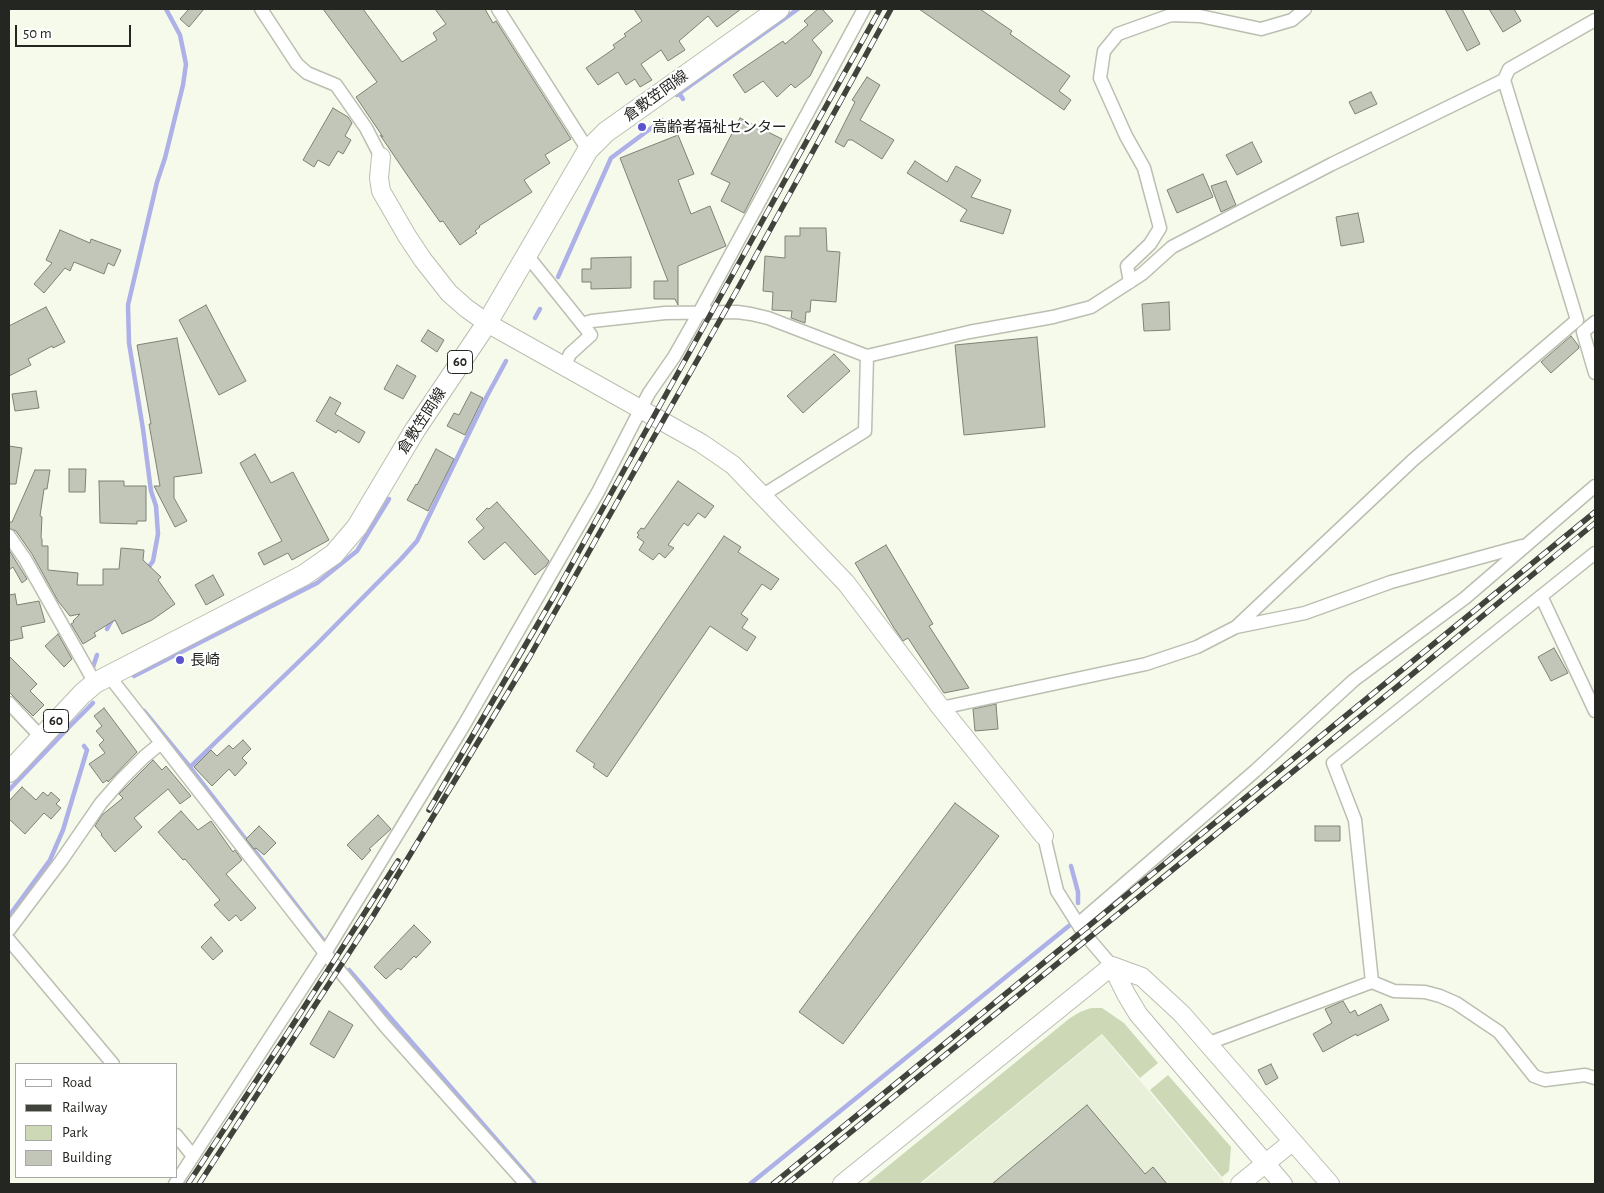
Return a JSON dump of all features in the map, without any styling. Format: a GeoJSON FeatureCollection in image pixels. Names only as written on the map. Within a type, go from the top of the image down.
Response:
{"type":"FeatureCollection","features":[{"type":"Feature","properties":{"kind":"main road","name":"倉敷笠岡線"},"geometry":{"type":"LineString","coordinates":[[9,772],[82,694],[102,680],[304,575],[334,554],[357,526],[415,430],[487,323],[588,150],[606,132],[779,9]]}},
{"type":"Feature","properties":{"kind":"street"},"geometry":{"type":"LineString","coordinates":[[261,9],[296,64],[307,73],[336,85],[366,128],[381,157],[379,178],[381,192],[423,260],[449,293],[487,323],[701,443],[733,465],[846,583],[941,708],[1044,836],[1057,891],[1082,932],[1112,966],[1138,1014],[1282,1184]]}},
{"type":"Feature","properties":{"kind":"street"},"geometry":{"type":"LineString","coordinates":[[498,9],[588,150]]}},
{"type":"Feature","properties":{"kind":"street"},"geometry":{"type":"LineString","coordinates":[[175,1184],[325,953],[464,725],[598,492],[640,409],[674,357],[864,9]]}},
{"type":"Feature","properties":{"kind":"street"},"geometry":{"type":"LineString","coordinates":[[1130,282],[1127,266],[1150,244],[1160,228],[1144,168],[1126,136],[1100,78],[1104,51],[1118,34],[1171,15],[1200,16],[1261,29],[1292,20],[1305,9]]}},
{"type":"Feature","properties":{"kind":"street"},"geometry":{"type":"LineString","coordinates":[[582,324],[592,321],[664,313],[737,312],[768,318],[867,356],[969,332],[1053,317],[1091,307],[1142,274],[1172,247],[1332,164],[1504,80],[1509,69],[1595,20]]}},
{"type":"Feature","properties":{"kind":"street"},"geometry":{"type":"LineString","coordinates":[[1504,80],[1595,374]]}},
{"type":"Feature","properties":{"kind":"street"},"geometry":{"type":"LineString","coordinates":[[526,254],[591,336],[570,354],[564,366]]}},
{"type":"Feature","properties":{"kind":"street"},"geometry":{"type":"LineString","coordinates":[[1236,627],[1413,460],[1577,320]]}},
{"type":"Feature","properties":{"kind":"street"},"geometry":{"type":"LineString","coordinates":[[1583,332],[1595,322]]}},
{"type":"Feature","properties":{"kind":"street"},"geometry":{"type":"LineString","coordinates":[[763,495],[865,431],[867,356]]}},
{"type":"Feature","properties":{"kind":"street"},"geometry":{"type":"LineString","coordinates":[[1078,924],[1255,771],[1354,680],[1465,598],[1595,486]]}},
{"type":"Feature","properties":{"kind":"street"},"geometry":{"type":"LineString","coordinates":[[9,536],[102,680],[161,743],[325,953],[385,1026],[526,1184]]}},
{"type":"Feature","properties":{"kind":"street"},"geometry":{"type":"LineString","coordinates":[[941,708],[1146,664],[1197,647],[1236,627],[1305,613],[1391,582],[1525,545]]}},
{"type":"Feature","properties":{"kind":"street"},"geometry":{"type":"LineString","coordinates":[[1372,982],[1355,820],[1332,763],[1595,553]]}},
{"type":"Feature","properties":{"kind":"street"},"geometry":{"type":"LineString","coordinates":[[1541,596],[1595,711]]}},
{"type":"Feature","properties":{"kind":"street"},"geometry":{"type":"LineString","coordinates":[[9,703],[42,737]]}},
{"type":"Feature","properties":{"kind":"street"},"geometry":{"type":"LineString","coordinates":[[9,930],[61,861],[101,803],[144,757],[161,743]]}},
{"type":"Feature","properties":{"kind":"street"},"geometry":{"type":"LineString","coordinates":[[9,940],[112,1063]]}},
{"type":"Feature","properties":{"kind":"street"},"geometry":{"type":"LineString","coordinates":[[1112,966],[1142,977],[1156,988],[1209,1043],[1330,1184]]}},
{"type":"Feature","properties":{"kind":"street"},"geometry":{"type":"LineString","coordinates":[[842,1184],[1112,966]]}},
{"type":"Feature","properties":{"kind":"street"},"geometry":{"type":"LineString","coordinates":[[1209,1043],[1372,982],[1394,991],[1425,992],[1456,1003],[1499,1032],[1534,1076],[1545,1080],[1585,1075],[1595,1078]]}},
{"type":"Feature","properties":{"kind":"street"},"geometry":{"type":"LineString","coordinates":[[178,1137],[193,1156]]}},
{"type":"Feature","properties":{"kind":"street"},"geometry":{"type":"LineString","coordinates":[[1240,1184],[1292,1142]]}},
{"type":"Feature","properties":{"kind":"shaded area"},"geometry":{"type":"Polygon","coordinates":[[[1102,1035],[1225,1183],[921,1184],[1102,1035]]]}},
{"type":"Feature","properties":{"kind":"green space"},"geometry":{"type":"Polygon","coordinates":[[[1091,1008],[1102,1008],[1124,1023],[1158,1063],[1140,1078],[1102,1034],[919,1184],[866,1184],[1070,1018],[1091,1008]]]}},
{"type":"Feature","properties":{"kind":"green space"},"geometry":{"type":"Polygon","coordinates":[[[1168,1075],[1231,1147],[1229,1171],[1222,1177],[1150,1090],[1168,1075]]]}},
{"type":"Feature","properties":{"kind":"building"},"geometry":{"type":"Polygon","coordinates":[[[189,9],[204,9],[189,27],[180,19],[189,9]]]}},
{"type":"Feature","properties":{"kind":"building"},"geometry":{"type":"Polygon","coordinates":[[[323,9],[363,9],[402,62],[437,40],[433,33],[446,24],[435,9],[485,9],[493,23],[496,21],[571,139],[545,155],[550,163],[524,180],[532,192],[479,226],[475,231],[477,233],[460,245],[443,221],[440,222],[416,188],[356,97],[377,82],[323,9]]]}},
{"type":"Feature","properties":{"kind":"building"},"geometry":{"type":"Polygon","coordinates":[[[634,9],[741,9],[717,27],[708,16],[679,41],[685,50],[668,61],[661,50],[641,64],[652,80],[640,87],[635,79],[626,85],[618,72],[598,85],[586,68],[615,48],[613,45],[626,36],[624,34],[642,21],[634,9]]]}},
{"type":"Feature","properties":{"kind":"building"},"geometry":{"type":"Polygon","coordinates":[[[818,9],[822,9],[833,21],[812,40],[822,52],[810,76],[795,88],[791,84],[777,97],[763,81],[745,93],[733,75],[783,41],[785,44],[808,25],[804,21],[818,9]]]}},
{"type":"Feature","properties":{"kind":"building"},"geometry":{"type":"Polygon","coordinates":[[[919,9],[980,9],[1012,31],[1010,34],[1070,76],[1059,91],[1071,100],[1064,110],[919,9]]]}},
{"type":"Feature","properties":{"kind":"building"},"geometry":{"type":"Polygon","coordinates":[[[1445,9],[1462,9],[1480,44],[1467,51],[1445,9]]]}},
{"type":"Feature","properties":{"kind":"building"},"geometry":{"type":"Polygon","coordinates":[[[1489,9],[1514,9],[1521,21],[1503,32],[1489,9]]]}},
{"type":"Feature","properties":{"kind":"building"},"geometry":{"type":"Polygon","coordinates":[[[867,77],[880,85],[860,120],[894,140],[882,159],[852,140],[848,140],[844,147],[835,142],[855,102],[852,100],[867,77]]]}},
{"type":"Feature","properties":{"kind":"building"},"geometry":{"type":"Polygon","coordinates":[[[1371,92],[1377,104],[1355,114],[1349,102],[1371,92]]]}},
{"type":"Feature","properties":{"kind":"building"},"geometry":{"type":"Polygon","coordinates":[[[333,108],[348,117],[352,123],[345,136],[351,140],[343,154],[338,151],[329,166],[318,160],[314,167],[303,160],[333,108]]]}},
{"type":"Feature","properties":{"kind":"building"},"geometry":{"type":"Polygon","coordinates":[[[740,118],[782,139],[744,213],[721,201],[730,183],[711,174],[740,118]]]}},
{"type":"Feature","properties":{"kind":"building"},"geometry":{"type":"Polygon","coordinates":[[[678,135],[694,174],[678,180],[691,214],[710,206],[726,246],[678,266],[678,305],[675,299],[654,299],[654,281],[668,281],[620,158],[678,135]]]}},
{"type":"Feature","properties":{"kind":"building"},"geometry":{"type":"Polygon","coordinates":[[[1252,142],[1262,162],[1237,175],[1226,155],[1252,142]]]}},
{"type":"Feature","properties":{"kind":"building"},"geometry":{"type":"Polygon","coordinates":[[[915,161],[947,182],[956,166],[981,180],[971,197],[1011,210],[1003,234],[960,221],[967,210],[907,173],[915,161]]]}},
{"type":"Feature","properties":{"kind":"building"},"geometry":{"type":"Polygon","coordinates":[[[1203,174],[1213,197],[1177,213],[1167,190],[1203,174]]]}},
{"type":"Feature","properties":{"kind":"building"},"geometry":{"type":"Polygon","coordinates":[[[1226,181],[1236,205],[1221,212],[1211,186],[1226,181]]]}},
{"type":"Feature","properties":{"kind":"building"},"geometry":{"type":"Polygon","coordinates":[[[1358,213],[1364,242],[1341,246],[1336,217],[1358,213]]]}},
{"type":"Feature","properties":{"kind":"building"},"geometry":{"type":"Polygon","coordinates":[[[800,228],[826,228],[827,251],[840,252],[836,302],[811,300],[810,312],[806,312],[805,323],[791,318],[792,311],[772,310],[773,292],[763,291],[765,256],[785,258],[785,236],[800,236],[800,228]]]}},
{"type":"Feature","properties":{"kind":"building"},"geometry":{"type":"Polygon","coordinates":[[[60,230],[90,243],[91,239],[121,250],[114,266],[108,263],[104,274],[74,262],[70,271],[65,268],[44,293],[34,284],[52,263],[46,260],[60,230]]]}},
{"type":"Feature","properties":{"kind":"building"},"geometry":{"type":"Polygon","coordinates":[[[631,257],[631,288],[591,289],[591,282],[582,282],[582,269],[591,269],[591,258],[631,257]]]}},
{"type":"Feature","properties":{"kind":"building"},"geometry":{"type":"Polygon","coordinates":[[[1169,302],[1170,330],[1144,331],[1142,304],[1169,302]]]}},
{"type":"Feature","properties":{"kind":"building"},"geometry":{"type":"Polygon","coordinates":[[[206,305],[246,381],[219,395],[179,320],[206,305]]]}},
{"type":"Feature","properties":{"kind":"building"},"geometry":{"type":"Polygon","coordinates":[[[46,307],[65,342],[53,348],[52,346],[28,359],[31,365],[9,376],[9,326],[46,307]]]}},
{"type":"Feature","properties":{"kind":"building"},"geometry":{"type":"Polygon","coordinates":[[[428,330],[444,340],[437,352],[421,341],[428,330]]]}},
{"type":"Feature","properties":{"kind":"building"},"geometry":{"type":"Polygon","coordinates":[[[1571,336],[1579,348],[1551,373],[1541,362],[1571,336]]]}},
{"type":"Feature","properties":{"kind":"building"},"geometry":{"type":"Polygon","coordinates":[[[1037,337],[1045,427],[964,435],[955,345],[1037,337]]]}},
{"type":"Feature","properties":{"kind":"building"},"geometry":{"type":"Polygon","coordinates":[[[177,338],[202,473],[174,477],[174,498],[187,521],[175,527],[154,486],[160,486],[137,345],[177,338]]]}},
{"type":"Feature","properties":{"kind":"building"},"geometry":{"type":"Polygon","coordinates":[[[834,354],[850,371],[803,413],[787,396],[834,354]]]}},
{"type":"Feature","properties":{"kind":"building"},"geometry":{"type":"Polygon","coordinates":[[[397,365],[416,376],[403,399],[384,389],[397,365]]]}},
{"type":"Feature","properties":{"kind":"building"},"geometry":{"type":"Polygon","coordinates":[[[36,391],[39,408],[15,411],[12,394],[36,391]]]}},
{"type":"Feature","properties":{"kind":"building"},"geometry":{"type":"Polygon","coordinates":[[[471,392],[483,398],[465,435],[447,426],[454,413],[459,415],[471,392]]]}},
{"type":"Feature","properties":{"kind":"building"},"geometry":{"type":"Polygon","coordinates":[[[330,397],[341,403],[335,414],[365,432],[359,443],[338,430],[336,433],[316,421],[330,397]]]}},
{"type":"Feature","properties":{"kind":"building"},"geometry":{"type":"Polygon","coordinates":[[[9,446],[22,448],[16,484],[9,484],[9,446]]]}},
{"type":"Feature","properties":{"kind":"building"},"geometry":{"type":"Polygon","coordinates":[[[436,449],[454,459],[428,511],[407,500],[436,449]]]}},
{"type":"Feature","properties":{"kind":"building"},"geometry":{"type":"Polygon","coordinates":[[[255,454],[271,483],[293,472],[329,540],[292,560],[288,553],[264,565],[258,553],[282,541],[240,463],[255,454]]]}},
{"type":"Feature","properties":{"kind":"building"},"geometry":{"type":"Polygon","coordinates":[[[69,469],[86,469],[85,492],[69,492],[69,469]]]}},
{"type":"Feature","properties":{"kind":"building"},"geometry":{"type":"Polygon","coordinates":[[[35,470],[50,470],[47,489],[44,489],[40,516],[42,517],[42,546],[48,546],[48,570],[78,573],[77,585],[103,585],[103,569],[119,569],[121,548],[144,550],[143,560],[161,577],[158,580],[175,604],[152,620],[122,634],[115,620],[94,633],[96,636],[83,644],[71,624],[80,614],[70,616],[58,601],[32,554],[16,531],[9,528],[9,522],[12,522],[35,470]]]}},
{"type":"Feature","properties":{"kind":"building"},"geometry":{"type":"Polygon","coordinates":[[[99,481],[124,481],[124,486],[146,486],[146,521],[137,521],[137,524],[100,523],[99,481]]]}},
{"type":"Feature","properties":{"kind":"building"},"geometry":{"type":"Polygon","coordinates":[[[678,481],[714,506],[705,518],[698,513],[688,526],[684,523],[668,545],[674,548],[665,558],[659,553],[653,560],[639,550],[644,542],[637,537],[639,535],[637,533],[641,528],[644,529],[678,481]]]}},
{"type":"Feature","properties":{"kind":"building"},"geometry":{"type":"Polygon","coordinates":[[[497,502],[549,561],[535,575],[505,542],[484,560],[468,542],[484,528],[476,519],[487,508],[489,509],[497,502]]]}},
{"type":"Feature","properties":{"kind":"building"},"geometry":{"type":"Polygon","coordinates":[[[724,536],[741,547],[738,552],[779,579],[771,590],[762,584],[741,614],[748,619],[742,628],[756,637],[747,651],[710,626],[607,777],[593,767],[595,764],[576,751],[724,536]]]}},
{"type":"Feature","properties":{"kind":"building"},"geometry":{"type":"Polygon","coordinates":[[[886,545],[933,624],[929,626],[969,688],[944,693],[908,638],[903,641],[894,628],[855,563],[886,545]]]}},
{"type":"Feature","properties":{"kind":"building"},"geometry":{"type":"Polygon","coordinates":[[[9,550],[27,579],[22,583],[13,567],[9,570],[9,550]]]}},
{"type":"Feature","properties":{"kind":"building"},"geometry":{"type":"Polygon","coordinates":[[[213,575],[224,595],[206,605],[195,585],[213,575]]]}},
{"type":"Feature","properties":{"kind":"building"},"geometry":{"type":"Polygon","coordinates":[[[15,594],[17,605],[39,601],[45,622],[21,627],[23,638],[9,641],[9,595],[15,594]]]}},
{"type":"Feature","properties":{"kind":"building"},"geometry":{"type":"Polygon","coordinates":[[[58,634],[72,659],[64,667],[45,646],[58,634]]]}},
{"type":"Feature","properties":{"kind":"building"},"geometry":{"type":"Polygon","coordinates":[[[1554,648],[1568,673],[1551,681],[1538,657],[1554,648]]]}},
{"type":"Feature","properties":{"kind":"building"},"geometry":{"type":"Polygon","coordinates":[[[9,656],[37,684],[30,691],[44,705],[33,716],[9,692],[9,656]]]}},
{"type":"Feature","properties":{"kind":"building"},"geometry":{"type":"Polygon","coordinates":[[[996,704],[998,729],[975,731],[973,709],[996,704]]]}},
{"type":"Feature","properties":{"kind":"building"},"geometry":{"type":"Polygon","coordinates":[[[104,708],[137,752],[108,782],[107,780],[103,783],[89,764],[105,753],[99,745],[104,740],[96,731],[102,726],[94,716],[104,708]]]}},
{"type":"Feature","properties":{"kind":"building"},"geometry":{"type":"Polygon","coordinates":[[[243,740],[251,749],[242,758],[247,763],[235,776],[229,769],[212,786],[194,767],[211,750],[217,756],[229,745],[233,749],[243,740]]]}},
{"type":"Feature","properties":{"kind":"building"},"geometry":{"type":"Polygon","coordinates":[[[153,760],[162,770],[166,766],[191,796],[180,804],[168,789],[134,818],[142,827],[115,852],[95,826],[102,815],[123,798],[119,794],[153,760]]]}},
{"type":"Feature","properties":{"kind":"building"},"geometry":{"type":"Polygon","coordinates":[[[22,787],[36,800],[43,792],[48,796],[51,792],[60,800],[56,804],[61,808],[51,819],[44,813],[25,834],[9,819],[9,801],[22,787]]]}},
{"type":"Feature","properties":{"kind":"building"},"geometry":{"type":"Polygon","coordinates":[[[955,803],[999,836],[843,1044],[799,1012],[955,803]]]}},
{"type":"Feature","properties":{"kind":"building"},"geometry":{"type":"Polygon","coordinates":[[[181,811],[198,830],[211,821],[233,852],[235,850],[242,860],[226,874],[256,908],[241,921],[236,915],[229,921],[214,905],[220,900],[185,859],[183,860],[158,832],[181,811]]]}},
{"type":"Feature","properties":{"kind":"building"},"geometry":{"type":"Polygon","coordinates":[[[378,815],[391,829],[369,849],[371,850],[362,860],[347,845],[378,815]]]}},
{"type":"Feature","properties":{"kind":"building"},"geometry":{"type":"Polygon","coordinates":[[[259,826],[276,843],[264,855],[256,848],[254,849],[246,839],[259,826]]]}},
{"type":"Feature","properties":{"kind":"building"},"geometry":{"type":"Polygon","coordinates":[[[1315,826],[1340,826],[1340,841],[1315,841],[1315,826]]]}},
{"type":"Feature","properties":{"kind":"building"},"geometry":{"type":"Polygon","coordinates":[[[414,925],[431,942],[416,958],[414,956],[401,970],[398,968],[386,979],[374,967],[414,925]]]}},
{"type":"Feature","properties":{"kind":"building"},"geometry":{"type":"Polygon","coordinates":[[[211,937],[223,951],[213,960],[201,947],[211,937]]]}},
{"type":"Feature","properties":{"kind":"building"},"geometry":{"type":"Polygon","coordinates":[[[1343,1001],[1350,1013],[1355,1010],[1358,1016],[1381,1004],[1389,1020],[1357,1036],[1356,1034],[1323,1052],[1313,1034],[1332,1023],[1325,1009],[1343,1001]]]}},
{"type":"Feature","properties":{"kind":"building"},"geometry":{"type":"Polygon","coordinates":[[[329,1011],[353,1025],[334,1058],[310,1044],[329,1011]]]}},
{"type":"Feature","properties":{"kind":"building"},"geometry":{"type":"Polygon","coordinates":[[[1271,1064],[1278,1078],[1266,1085],[1258,1070],[1271,1064]]]}},
{"type":"Feature","properties":{"kind":"building"},"geometry":{"type":"Polygon","coordinates":[[[1087,1105],[1145,1174],[1153,1167],[1167,1184],[992,1184],[1087,1105]]]}},
{"type":"Feature","properties":{"kind":"waterway"},"geometry":{"type":"LineString","coordinates":[[146,571],[153,561],[158,534],[156,506],[151,491],[129,343],[128,305],[157,182],[165,158],[183,85],[186,64],[180,35],[166,9]]}},
{"type":"Feature","properties":{"kind":"waterway"},"geometry":{"type":"LineString","coordinates":[[677,95],[798,9]]}},
{"type":"Feature","properties":{"kind":"waterway"},"geometry":{"type":"LineString","coordinates":[[679,93],[683,99]]}},
{"type":"Feature","properties":{"kind":"waterway"},"geometry":{"type":"LineString","coordinates":[[558,277],[611,158],[662,120]]}},
{"type":"Feature","properties":{"kind":"waterway"},"geometry":{"type":"LineString","coordinates":[[535,318],[540,309]]}},
{"type":"Feature","properties":{"kind":"waterway"},"geometry":{"type":"LineString","coordinates":[[190,767],[316,645],[417,541],[487,396],[506,361]]}},
{"type":"Feature","properties":{"kind":"waterway"},"geometry":{"type":"LineString","coordinates":[[134,676],[317,583],[357,551],[389,499]]}},
{"type":"Feature","properties":{"kind":"waterway"},"geometry":{"type":"LineString","coordinates":[[107,629],[113,618]]}},
{"type":"Feature","properties":{"kind":"waterway"},"geometry":{"type":"LineString","coordinates":[[92,670],[97,655]]}},
{"type":"Feature","properties":{"kind":"waterway"},"geometry":{"type":"LineString","coordinates":[[9,790],[93,703]]}},
{"type":"Feature","properties":{"kind":"waterway"},"geometry":{"type":"LineString","coordinates":[[144,711],[190,767],[324,941]]}},
{"type":"Feature","properties":{"kind":"waterway"},"geometry":{"type":"LineString","coordinates":[[9,916],[50,860],[63,830],[87,750],[84,746]]}},
{"type":"Feature","properties":{"kind":"waterway"},"geometry":{"type":"LineString","coordinates":[[1071,866],[1078,892],[1078,903]]}},
{"type":"Feature","properties":{"kind":"waterway"},"geometry":{"type":"LineString","coordinates":[[750,1184],[1070,925]]}},
{"type":"Feature","properties":{"kind":"waterway"},"geometry":{"type":"LineString","coordinates":[[349,970],[535,1184]]}},
{"type":"Feature","properties":{"kind":"railway"},"geometry":{"type":"LineString","coordinates":[[429,810],[553,598],[880,9]]}},
{"type":"Feature","properties":{"kind":"railway"},"geometry":{"type":"LineString","coordinates":[[199,1184],[373,916],[530,656],[737,290],[891,9]]}},
{"type":"Feature","properties":{"kind":"railway"},"geometry":{"type":"LineString","coordinates":[[773,1184],[1595,512]]}},
{"type":"Feature","properties":{"kind":"railway"},"geometry":{"type":"LineString","coordinates":[[787,1184],[1595,523]]}},
{"type":"Feature","properties":{"kind":"railway"},"geometry":{"type":"LineString","coordinates":[[188,1184],[398,861]]}},
{"type":"Feature","properties":{"kind":"place","name":"高齢者福祉センター"},"geometry":{"type":"Point","coordinates":[642,127]}},
{"type":"Feature","properties":{"kind":"place","name":"長崎"},"geometry":{"type":"Point","coordinates":[180,660]}}]}
